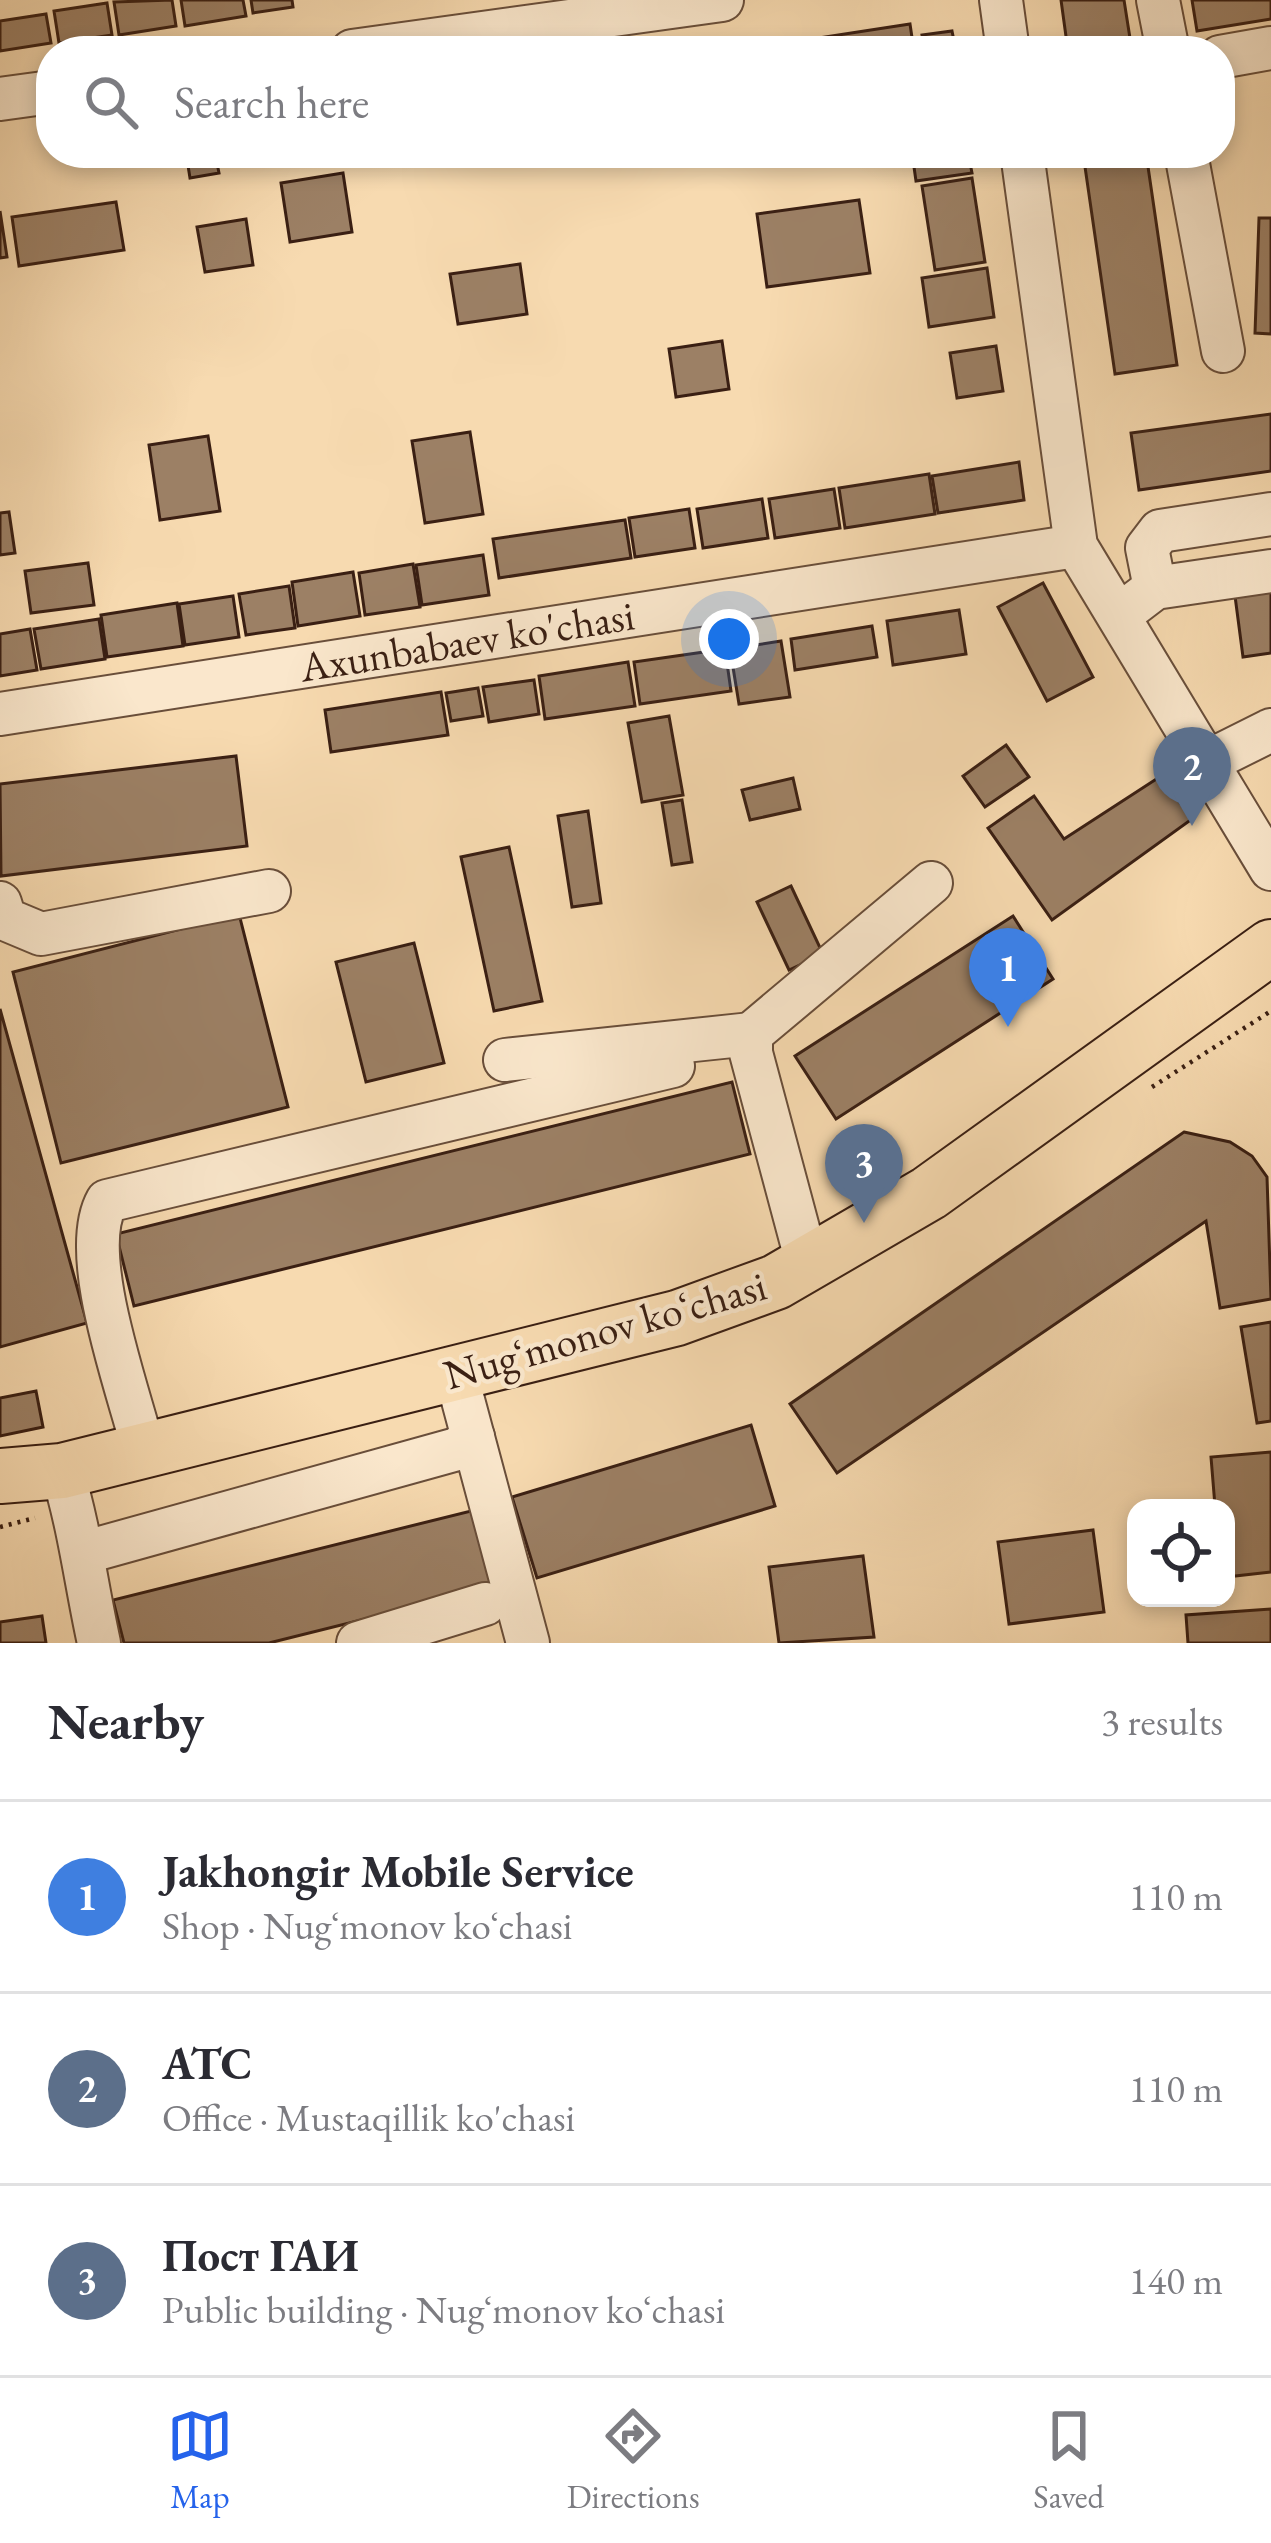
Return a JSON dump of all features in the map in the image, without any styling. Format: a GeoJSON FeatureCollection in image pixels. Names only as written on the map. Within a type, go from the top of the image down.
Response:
{"type":"FeatureCollection","features":[{"type":"Feature","properties":{"kind":"main road","name":"Nugʻmonov koʻchasi"},"geometry":{"type":"LineString","coordinates":[[0,1476],[62,1471],[144,1452],[710,1308],[808,1266],[929,1193],[1271,947]]}},
{"type":"Feature","properties":{"kind":"main road","name":"Nugʻmonov koʻchasi"},"geometry":{"type":"LineString","coordinates":[[0,1500],[62,1471]]}},
{"type":"Feature","properties":{"kind":"street"},"geometry":{"type":"LineString","coordinates":[[461,36],[722,0]]}},
{"type":"Feature","properties":{"kind":"street"},"geometry":{"type":"LineString","coordinates":[[1000,0],[1006,36]]}},
{"type":"Feature","properties":{"kind":"street"},"geometry":{"type":"LineString","coordinates":[[1158,0],[1165,36]]}},
{"type":"Feature","properties":{"kind":"street"},"geometry":{"type":"LineString","coordinates":[[1235,55],[1271,49]]}},
{"type":"Feature","properties":{"kind":"street"},"geometry":{"type":"LineString","coordinates":[[0,100],[36,94]]}},
{"type":"Feature","properties":{"kind":"street"},"geometry":{"type":"LineString","coordinates":[[1024,168],[1076,546],[1271,869]]}},
{"type":"Feature","properties":{"kind":"street"},"geometry":{"type":"LineString","coordinates":[[1189,168],[1223,351]]}},
{"type":"Feature","properties":{"kind":"street"},"geometry":{"type":"LineString","coordinates":[[1155,588],[1147,548],[1160,531],[1271,514]]}},
{"type":"Feature","properties":{"kind":"street","name":"Axunbabaev ko'chasi"},"geometry":{"type":"LineString","coordinates":[[0,714],[1076,546]]}},
{"type":"Feature","properties":{"kind":"street"},"geometry":{"type":"LineString","coordinates":[[1118,616],[1155,588],[1271,571]]}},
{"type":"Feature","properties":{"kind":"street"},"geometry":{"type":"LineString","coordinates":[[1207,762],[1271,730]]}},
{"type":"Feature","properties":{"kind":"street"},"geometry":{"type":"LineString","coordinates":[[505,1060],[751,1034],[931,883]]}},
{"type":"Feature","properties":{"kind":"street"},"geometry":{"type":"LineString","coordinates":[[0,903],[5,920],[41,934],[269,891]]}},
{"type":"Feature","properties":{"kind":"street"},"geometry":{"type":"LineString","coordinates":[[751,1034],[751,1053],[808,1266]]}},
{"type":"Feature","properties":{"kind":"street"},"geometry":{"type":"LineString","coordinates":[[144,1452],[98,1262],[97,1219],[107,1201],[673,1066]]}},
{"type":"Feature","properties":{"kind":"street"},"geometry":{"type":"LineString","coordinates":[[456,1374],[528,1643]]}},
{"type":"Feature","properties":{"kind":"street"},"geometry":{"type":"LineString","coordinates":[[86,1552],[458,1449],[473,1437]]}},
{"type":"Feature","properties":{"kind":"street"},"geometry":{"type":"LineString","coordinates":[[62,1471],[86,1552],[82,1566],[99,1643]]}},
{"type":"Feature","properties":{"kind":"street"},"geometry":{"type":"LineString","coordinates":[[358,1643],[485,1604]]}},
{"type":"Feature","properties":{"kind":"building"},"geometry":{"type":"Polygon","coordinates":[[[172,0],[176,26],[119,35],[114,2],[172,0]]]}},
{"type":"Feature","properties":{"kind":"building"},"geometry":{"type":"Polygon","coordinates":[[[181,0],[243,0],[246,16],[185,26],[181,0]]]}},
{"type":"Feature","properties":{"kind":"building"},"geometry":{"type":"Polygon","coordinates":[[[251,0],[292,0],[293,7],[253,13],[251,0]]]}},
{"type":"Feature","properties":{"kind":"building"},"geometry":{"type":"Polygon","coordinates":[[[1061,0],[1124,0],[1130,36],[1066,36],[1061,0]]]}},
{"type":"Feature","properties":{"kind":"building"},"geometry":{"type":"Polygon","coordinates":[[[1192,0],[1271,0],[1271,19],[1197,31],[1192,0]]]}},
{"type":"Feature","properties":{"kind":"building"},"geometry":{"type":"Polygon","coordinates":[[[107,3],[112,35],[58,36],[54,11],[107,3]]]}},
{"type":"Feature","properties":{"kind":"building"},"geometry":{"type":"Polygon","coordinates":[[[46,14],[50,36],[36,36],[36,45],[0,51],[0,21],[46,14]]]}},
{"type":"Feature","properties":{"kind":"building"},"geometry":{"type":"Polygon","coordinates":[[[910,24],[912,36],[832,36],[910,24]]]}},
{"type":"Feature","properties":{"kind":"building"},"geometry":{"type":"Polygon","coordinates":[[[952,31],[953,36],[922,36],[952,31]]]}},
{"type":"Feature","properties":{"kind":"building"},"geometry":{"type":"Polygon","coordinates":[[[188,168],[218,168],[219,173],[190,178],[188,168]]]}},
{"type":"Feature","properties":{"kind":"building"},"geometry":{"type":"Polygon","coordinates":[[[914,168],[971,168],[972,173],[916,181],[914,168]]]}},
{"type":"Feature","properties":{"kind":"building"},"geometry":{"type":"Polygon","coordinates":[[[1085,168],[1148,168],[1177,365],[1115,374],[1085,168]]]}},
{"type":"Feature","properties":{"kind":"building"},"geometry":{"type":"Polygon","coordinates":[[[343,173],[352,232],[290,242],[281,183],[343,173]]]}},
{"type":"Feature","properties":{"kind":"building"},"geometry":{"type":"Polygon","coordinates":[[[972,178],[985,262],[935,270],[922,186],[972,178]]]}},
{"type":"Feature","properties":{"kind":"building"},"geometry":{"type":"Polygon","coordinates":[[[859,200],[870,273],[767,287],[757,214],[859,200]]]}},
{"type":"Feature","properties":{"kind":"building"},"geometry":{"type":"Polygon","coordinates":[[[116,202],[124,250],[19,266],[12,217],[116,202]]]}},
{"type":"Feature","properties":{"kind":"building"},"geometry":{"type":"Polygon","coordinates":[[[0,211],[7,257],[0,258],[0,211]]]}},
{"type":"Feature","properties":{"kind":"building"},"geometry":{"type":"Polygon","coordinates":[[[1259,218],[1271,218],[1271,334],[1255,333],[1259,218]]]}},
{"type":"Feature","properties":{"kind":"building"},"geometry":{"type":"Polygon","coordinates":[[[246,219],[253,265],[205,272],[197,227],[246,219]]]}},
{"type":"Feature","properties":{"kind":"building"},"geometry":{"type":"Polygon","coordinates":[[[520,264],[527,314],[458,324],[450,274],[520,264]]]}},
{"type":"Feature","properties":{"kind":"building"},"geometry":{"type":"Polygon","coordinates":[[[987,268],[994,317],[929,327],[922,278],[987,268]]]}},
{"type":"Feature","properties":{"kind":"building"},"geometry":{"type":"Polygon","coordinates":[[[722,341],[729,389],[676,397],[669,349],[722,341]]]}},
{"type":"Feature","properties":{"kind":"building"},"geometry":{"type":"Polygon","coordinates":[[[996,346],[1003,391],[957,398],[950,353],[996,346]]]}},
{"type":"Feature","properties":{"kind":"building"},"geometry":{"type":"Polygon","coordinates":[[[1271,414],[1271,471],[1139,490],[1131,433],[1271,414]]]}},
{"type":"Feature","properties":{"kind":"building"},"geometry":{"type":"Polygon","coordinates":[[[470,432],[483,514],[425,523],[412,441],[470,432]]]}},
{"type":"Feature","properties":{"kind":"building"},"geometry":{"type":"Polygon","coordinates":[[[208,436],[220,511],[160,520],[149,445],[208,436]]]}},
{"type":"Feature","properties":{"kind":"building"},"geometry":{"type":"Polygon","coordinates":[[[1019,462],[1024,500],[938,513],[932,476],[1019,462]]]}},
{"type":"Feature","properties":{"kind":"building"},"geometry":{"type":"Polygon","coordinates":[[[929,474],[935,514],[845,528],[839,488],[929,474]]]}},
{"type":"Feature","properties":{"kind":"building"},"geometry":{"type":"Polygon","coordinates":[[[834,489],[840,528],[775,538],[769,499],[834,489]]]}},
{"type":"Feature","properties":{"kind":"building"},"geometry":{"type":"Polygon","coordinates":[[[762,499],[768,538],[703,548],[697,509],[762,499]]]}},
{"type":"Feature","properties":{"kind":"building"},"geometry":{"type":"Polygon","coordinates":[[[689,509],[695,548],[635,557],[629,518],[689,509]]]}},
{"type":"Feature","properties":{"kind":"building"},"geometry":{"type":"Polygon","coordinates":[[[9,512],[15,553],[0,555],[0,513],[9,512]]]}},
{"type":"Feature","properties":{"kind":"building"},"geometry":{"type":"Polygon","coordinates":[[[625,520],[631,558],[499,578],[493,539],[625,520]]]}},
{"type":"Feature","properties":{"kind":"building"},"geometry":{"type":"Polygon","coordinates":[[[483,555],[489,595],[422,605],[416,565],[483,555]]]}},
{"type":"Feature","properties":{"kind":"building"},"geometry":{"type":"Polygon","coordinates":[[[88,563],[94,605],[31,613],[25,571],[88,563]]]}},
{"type":"Feature","properties":{"kind":"building"},"geometry":{"type":"Polygon","coordinates":[[[413,564],[420,607],[365,615],[359,573],[413,564]]]}},
{"type":"Feature","properties":{"kind":"building"},"geometry":{"type":"Polygon","coordinates":[[[353,572],[360,616],[298,626],[292,582],[353,572]]]}},
{"type":"Feature","properties":{"kind":"building"},"geometry":{"type":"Polygon","coordinates":[[[1043,583],[1093,677],[1047,701],[998,607],[1043,583]]]}},
{"type":"Feature","properties":{"kind":"building"},"geometry":{"type":"Polygon","coordinates":[[[289,586],[295,628],[246,635],[239,594],[289,586]]]}},
{"type":"Feature","properties":{"kind":"building"},"geometry":{"type":"Polygon","coordinates":[[[1271,591],[1271,653],[1243,657],[1235,596],[1271,591]]]}},
{"type":"Feature","properties":{"kind":"building"},"geometry":{"type":"Polygon","coordinates":[[[233,596],[239,637],[185,645],[179,604],[233,596]]]}},
{"type":"Feature","properties":{"kind":"building"},"geometry":{"type":"Polygon","coordinates":[[[177,603],[183,646],[107,657],[101,615],[177,603]]]}},
{"type":"Feature","properties":{"kind":"building"},"geometry":{"type":"Polygon","coordinates":[[[959,610],[966,654],[893,665],[887,621],[959,610]]]}},
{"type":"Feature","properties":{"kind":"building"},"geometry":{"type":"Polygon","coordinates":[[[99,619],[105,659],[41,669],[34,629],[99,619]]]}},
{"type":"Feature","properties":{"kind":"building"},"geometry":{"type":"Polygon","coordinates":[[[872,626],[877,657],[795,670],[791,639],[872,626]]]}},
{"type":"Feature","properties":{"kind":"building"},"geometry":{"type":"Polygon","coordinates":[[[30,629],[37,670],[0,676],[0,634],[30,629]]]}},
{"type":"Feature","properties":{"kind":"building"},"geometry":{"type":"Polygon","coordinates":[[[781,641],[790,697],[739,704],[730,649],[781,641]]]}},
{"type":"Feature","properties":{"kind":"building"},"geometry":{"type":"Polygon","coordinates":[[[725,649],[731,691],[640,704],[634,662],[725,649]]]}},
{"type":"Feature","properties":{"kind":"building"},"geometry":{"type":"Polygon","coordinates":[[[628,662],[635,706],[545,719],[539,676],[628,662]]]}},
{"type":"Feature","properties":{"kind":"building"},"geometry":{"type":"Polygon","coordinates":[[[534,680],[539,714],[489,722],[483,687],[534,680]]]}},
{"type":"Feature","properties":{"kind":"building"},"geometry":{"type":"Polygon","coordinates":[[[478,688],[483,716],[451,721],[446,693],[478,688]]]}},
{"type":"Feature","properties":{"kind":"building"},"geometry":{"type":"Polygon","coordinates":[[[441,692],[448,735],[331,752],[325,710],[441,692]]]}},
{"type":"Feature","properties":{"kind":"building"},"geometry":{"type":"Polygon","coordinates":[[[669,716],[683,795],[642,802],[628,723],[669,716]]]}},
{"type":"Feature","properties":{"kind":"building"},"geometry":{"type":"Polygon","coordinates":[[[1006,745],[1029,777],[985,807],[963,776],[1006,745]]]}},
{"type":"Feature","properties":{"kind":"building"},"geometry":{"type":"Polygon","coordinates":[[[236,756],[247,846],[1,876],[0,784],[236,756]]]}},
{"type":"Feature","properties":{"kind":"building"},"geometry":{"type":"Polygon","coordinates":[[[1161,776],[1192,819],[1052,920],[988,828],[1034,796],[1064,839],[1161,776]]]}},
{"type":"Feature","properties":{"kind":"building"},"geometry":{"type":"Polygon","coordinates":[[[793,778],[800,809],[750,820],[742,790],[793,778]]]}},
{"type":"Feature","properties":{"kind":"building"},"geometry":{"type":"Polygon","coordinates":[[[682,800],[692,862],[672,865],[662,803],[682,800]]]}},
{"type":"Feature","properties":{"kind":"building"},"geometry":{"type":"Polygon","coordinates":[[[588,811],[601,903],[572,907],[558,816],[588,811]]]}},
{"type":"Feature","properties":{"kind":"building"},"geometry":{"type":"Polygon","coordinates":[[[509,847],[542,1001],[494,1011],[461,857],[509,847]]]}},
{"type":"Feature","properties":{"kind":"building"},"geometry":{"type":"Polygon","coordinates":[[[791,886],[823,954],[789,970],[757,902],[791,886]]]}},
{"type":"Feature","properties":{"kind":"building"},"geometry":{"type":"Polygon","coordinates":[[[239,914],[288,1107],[61,1163],[13,972],[239,914]]]}},
{"type":"Feature","properties":{"kind":"building"},"geometry":{"type":"Polygon","coordinates":[[[1013,916],[1053,979],[836,1119],[795,1056],[1013,916]]]}},
{"type":"Feature","properties":{"kind":"building"},"geometry":{"type":"Polygon","coordinates":[[[414,943],[444,1063],[366,1082],[336,962],[414,943]]]}},
{"type":"Feature","properties":{"kind":"building"},"geometry":{"type":"Polygon","coordinates":[[[0,1009],[87,1323],[0,1347],[0,1009]]]}},
{"type":"Feature","properties":{"kind":"building"},"geometry":{"type":"Polygon","coordinates":[[[732,1082],[750,1154],[134,1306],[116,1234],[732,1082]]]}},
{"type":"Feature","properties":{"kind":"building"},"geometry":{"type":"Polygon","coordinates":[[[1184,1132],[1230,1142],[1252,1156],[1267,1177],[1271,1299],[1220,1308],[1206,1221],[837,1473],[790,1404],[1184,1132]]]}},
{"type":"Feature","properties":{"kind":"building"},"geometry":{"type":"Polygon","coordinates":[[[1271,1322],[1271,1421],[1257,1423],[1241,1327],[1271,1322]]]}},
{"type":"Feature","properties":{"kind":"building"},"geometry":{"type":"Polygon","coordinates":[[[36,1391],[43,1427],[0,1436],[0,1398],[36,1391]]]}},
{"type":"Feature","properties":{"kind":"building"},"geometry":{"type":"Polygon","coordinates":[[[751,1425],[775,1506],[537,1578],[512,1497],[751,1425]]]}},
{"type":"Feature","properties":{"kind":"building"},"geometry":{"type":"Polygon","coordinates":[[[1271,1452],[1271,1572],[1235,1576],[1235,1499],[1214,1499],[1211,1457],[1271,1452]]]}},
{"type":"Feature","properties":{"kind":"building"},"geometry":{"type":"Polygon","coordinates":[[[475,1510],[494,1587],[269,1643],[124,1643],[113,1600],[475,1510]]]}},
{"type":"Feature","properties":{"kind":"building"},"geometry":{"type":"Polygon","coordinates":[[[1093,1530],[1104,1612],[1009,1624],[998,1542],[1093,1530]]]}},
{"type":"Feature","properties":{"kind":"building"},"geometry":{"type":"Polygon","coordinates":[[[863,1556],[874,1637],[779,1643],[769,1567],[863,1556]]]}},
{"type":"Feature","properties":{"kind":"building"},"geometry":{"type":"Polygon","coordinates":[[[1271,1609],[1271,1643],[1188,1643],[1186,1615],[1271,1609]]]}},
{"type":"Feature","properties":{"kind":"building"},"geometry":{"type":"Polygon","coordinates":[[[42,1616],[46,1643],[0,1643],[0,1622],[42,1616]]]}},
{"type":"Feature","properties":{"kind":"place","name":"АТС"},"geometry":{"type":"Point","coordinates":[1192,826]}},
{"type":"Feature","properties":{"kind":"place","name":"Jakhongir Mobile Service"},"geometry":{"type":"Point","coordinates":[1008,1027]}},
{"type":"Feature","properties":{"kind":"place","name":"Пост ГАИ"},"geometry":{"type":"Point","coordinates":[864,1223]}}]}
